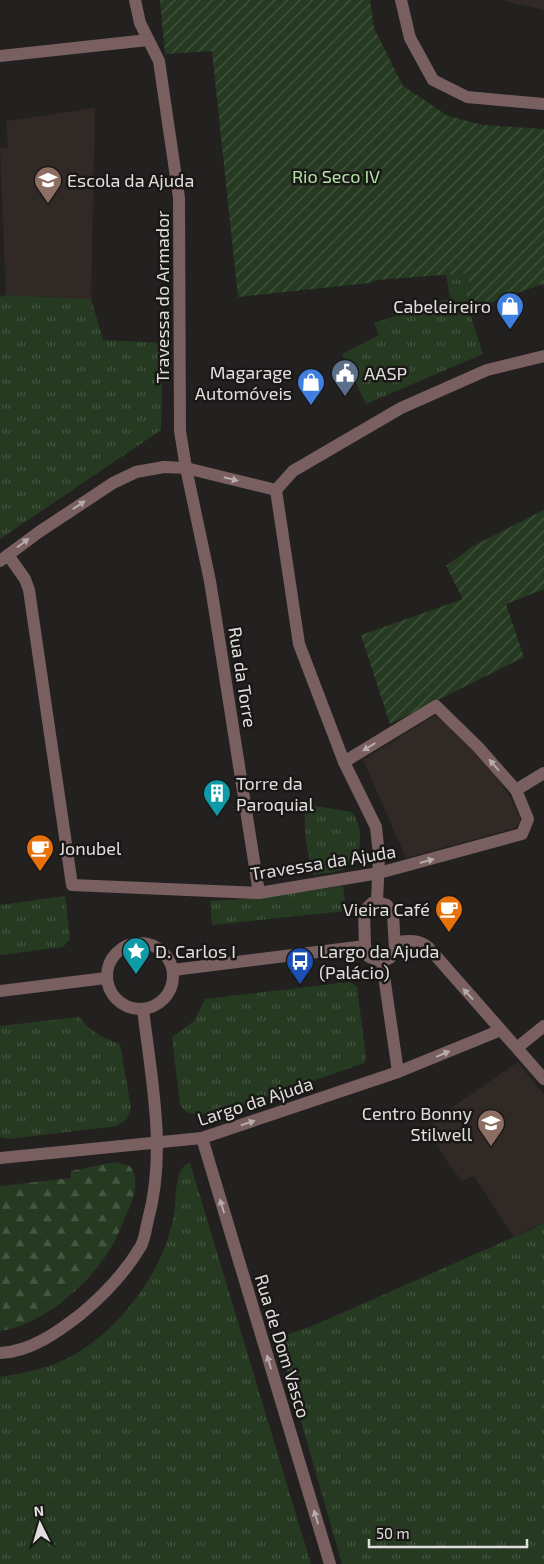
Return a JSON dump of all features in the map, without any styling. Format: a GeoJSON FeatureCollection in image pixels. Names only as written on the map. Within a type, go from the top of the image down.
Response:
{"type":"FeatureCollection","features":[{"type":"Feature","properties":{"kind":"street","name":"Travessa do Armador"},"geometry":{"type":"LineString","coordinates":[[135,0],[140,23],[158,61],[179,198],[180,431],[186,468]]}},
{"type":"Feature","properties":{"kind":"street"},"geometry":{"type":"LineString","coordinates":[[401,0],[410,38],[433,80],[467,97],[544,104]]}},
{"type":"Feature","properties":{"kind":"street"},"geometry":{"type":"LineString","coordinates":[[0,56],[148,40]]}},
{"type":"Feature","properties":{"kind":"street"},"geometry":{"type":"LineString","coordinates":[[377,902],[379,873],[376,827],[344,762],[299,644],[276,490],[292,471],[401,408],[487,370],[544,356]]}},
{"type":"Feature","properties":{"kind":"street"},"geometry":{"type":"LineString","coordinates":[[4,558],[39,532],[123,477],[148,469],[186,468],[276,490]]}},
{"type":"Feature","properties":{"kind":"street","name":"Rua da Torre"},"geometry":{"type":"LineString","coordinates":[[186,468],[210,581],[259,893]]}},
{"type":"Feature","properties":{"kind":"street","name":"Travessa da Ajuda"},"geometry":{"type":"LineString","coordinates":[[4,558],[25,579],[29,590],[72,885],[259,893],[379,873],[522,834],[528,819],[516,790],[478,747],[436,706],[344,762]]}},
{"type":"Feature","properties":{"kind":"street"},"geometry":{"type":"LineString","coordinates":[[516,790],[544,773]]}},
{"type":"Feature","properties":{"kind":"street"},"geometry":{"type":"LineString","coordinates":[[377,902],[387,905],[393,914],[395,942],[393,954],[382,962],[369,957],[365,946],[364,911],[372,903],[377,902]]}},
{"type":"Feature","properties":{"kind":"street"},"geometry":{"type":"LineString","coordinates":[[395,942],[412,940],[421,942],[428,947],[518,1047],[544,1079]]}},
{"type":"Feature","properties":{"kind":"street"},"geometry":{"type":"LineString","coordinates":[[130,944],[152,945],[165,955],[172,970],[172,983],[166,996],[156,1004],[143,1009],[132,1008],[114,998],[106,978],[112,957],[120,949],[130,944]]}},
{"type":"Feature","properties":{"kind":"street"},"geometry":{"type":"LineString","coordinates":[[172,970],[365,946]]}},
{"type":"Feature","properties":{"kind":"street"},"geometry":{"type":"LineString","coordinates":[[382,962],[398,1072]]}},
{"type":"Feature","properties":{"kind":"street"},"geometry":{"type":"LineString","coordinates":[[0,991],[106,978]]}},
{"type":"Feature","properties":{"kind":"street"},"geometry":{"type":"LineString","coordinates":[[0,1353],[36,1344],[67,1324],[101,1297],[124,1272],[142,1244],[157,1180],[158,1141],[143,1009]]}},
{"type":"Feature","properties":{"kind":"street"},"geometry":{"type":"LineString","coordinates":[[518,1047],[544,1026]]}},
{"type":"Feature","properties":{"kind":"street","name":"Largo da Ajuda"},"geometry":{"type":"LineString","coordinates":[[0,1158],[202,1138],[398,1072],[501,1030]]}},
{"type":"Feature","properties":{"kind":"street","name":"Rua de Dom Vasco"},"geometry":{"type":"LineString","coordinates":[[202,1138],[330,1564]]}},
{"type":"Feature","properties":{"kind":"shaded area"},"geometry":{"type":"Polygon","coordinates":[[[501,0],[544,0],[544,10],[501,0]]]}},
{"type":"Feature","properties":{"kind":"shaded area","name":"Escola da Ajuda"},"geometry":{"type":"Polygon","coordinates":[[[95,108],[91,299],[6,295],[0,148],[8,147],[6,121],[95,108]]]}},
{"type":"Feature","properties":{"kind":"shaded area"},"geometry":{"type":"Polygon","coordinates":[[[435,715],[456,732],[489,766],[511,798],[521,821],[515,828],[406,858],[363,760],[435,715]]]}},
{"type":"Feature","properties":{"kind":"shaded area","name":"Centro Bonny Stilwell"},"geometry":{"type":"Polygon","coordinates":[[[518,1062],[544,1095],[544,1222],[514,1237],[474,1176],[462,1181],[450,1166],[426,1127],[434,1124],[432,1121],[518,1062]]]}},
{"type":"Feature","properties":{"kind":"green space","name":"Rio Seco IV"},"geometry":{"type":"Polygon","coordinates":[[[160,0],[370,0],[374,28],[403,86],[448,116],[483,125],[544,129],[544,287],[542,284],[469,311],[469,273],[376,280],[369,283],[238,297],[212,51],[165,54],[160,0]]]}},
{"type":"Feature","properties":{"kind":"green space"},"geometry":{"type":"Polygon","coordinates":[[[470,273],[469,311],[483,354],[366,404],[342,354],[379,335],[374,323],[450,298],[446,274],[470,273]]]}},
{"type":"Feature","properties":{"kind":"green space"},"geometry":{"type":"Polygon","coordinates":[[[6,295],[91,299],[103,340],[163,343],[161,430],[0,539],[0,297],[6,295]]]}},
{"type":"Feature","properties":{"kind":"green space"},"geometry":{"type":"Polygon","coordinates":[[[544,510],[544,589],[506,604],[524,657],[390,724],[361,635],[463,599],[446,566],[473,546],[544,510]]]}},
{"type":"Feature","properties":{"kind":"green space"},"geometry":{"type":"Polygon","coordinates":[[[304,804],[352,812],[359,826],[360,842],[351,864],[344,869],[313,875],[306,841],[304,804]]]}},
{"type":"Feature","properties":{"kind":"green space"},"geometry":{"type":"Polygon","coordinates":[[[343,886],[346,911],[212,925],[210,901],[259,898],[343,886]]]}},
{"type":"Feature","properties":{"kind":"green space"},"geometry":{"type":"Polygon","coordinates":[[[65,896],[70,939],[63,947],[0,955],[0,901],[1,905],[65,896]]]}},
{"type":"Feature","properties":{"kind":"green space"},"geometry":{"type":"Polygon","coordinates":[[[350,982],[357,987],[366,1058],[364,1063],[227,1111],[197,1115],[186,1112],[180,1104],[172,1037],[194,1021],[205,999],[350,982]]]}},
{"type":"Feature","properties":{"kind":"green space"},"geometry":{"type":"Polygon","coordinates":[[[79,1017],[97,1034],[120,1044],[131,1108],[127,1119],[117,1126],[8,1139],[0,1137],[0,1026],[79,1017]]]}},
{"type":"Feature","properties":{"kind":"green space"},"geometry":{"type":"Polygon","coordinates":[[[115,1162],[130,1166],[135,1178],[135,1191],[111,1248],[90,1276],[63,1301],[33,1320],[0,1331],[0,1186],[71,1178],[71,1171],[115,1162]]]}},
{"type":"Feature","properties":{"kind":"green space"},"geometry":{"type":"Polygon","coordinates":[[[190,1163],[311,1564],[0,1564],[0,1377],[42,1368],[66,1359],[96,1340],[123,1315],[145,1285],[162,1254],[173,1219],[178,1177],[185,1166],[190,1163]]]}},
{"type":"Feature","properties":{"kind":"green space"},"geometry":{"type":"Polygon","coordinates":[[[544,1222],[544,1564],[342,1564],[277,1338],[310,1327],[530,1230],[544,1222]]]}},
{"type":"Feature","properties":{"kind":"place","name":"Escola da Ajuda"},"geometry":{"type":"Point","coordinates":[48,204]}},
{"type":"Feature","properties":{"kind":"place","name":"Cabeleireiro"},"geometry":{"type":"Point","coordinates":[510,330]}},
{"type":"Feature","properties":{"kind":"place","name":"AASP"},"geometry":{"type":"Point","coordinates":[345,397]}},
{"type":"Feature","properties":{"kind":"place","name":"Magarage Automóveis"},"geometry":{"type":"Point","coordinates":[311,406]}},
{"type":"Feature","properties":{"kind":"place","name":"Torre da Paroquial"},"geometry":{"type":"Point","coordinates":[217,817]}},
{"type":"Feature","properties":{"kind":"place","name":"Jonubel"},"geometry":{"type":"Point","coordinates":[40,872]}},
{"type":"Feature","properties":{"kind":"place","name":"Vieira Café"},"geometry":{"type":"Point","coordinates":[449,933]}},
{"type":"Feature","properties":{"kind":"place","name":"D. Carlos I"},"geometry":{"type":"Point","coordinates":[136,975]}},
{"type":"Feature","properties":{"kind":"place","name":"Largo da Ajuda (Palácio)"},"geometry":{"type":"Point","coordinates":[300,985]}},
{"type":"Feature","properties":{"kind":"place","name":"Centro Bonny Stilwell"},"geometry":{"type":"Point","coordinates":[491,1147]}}]}
